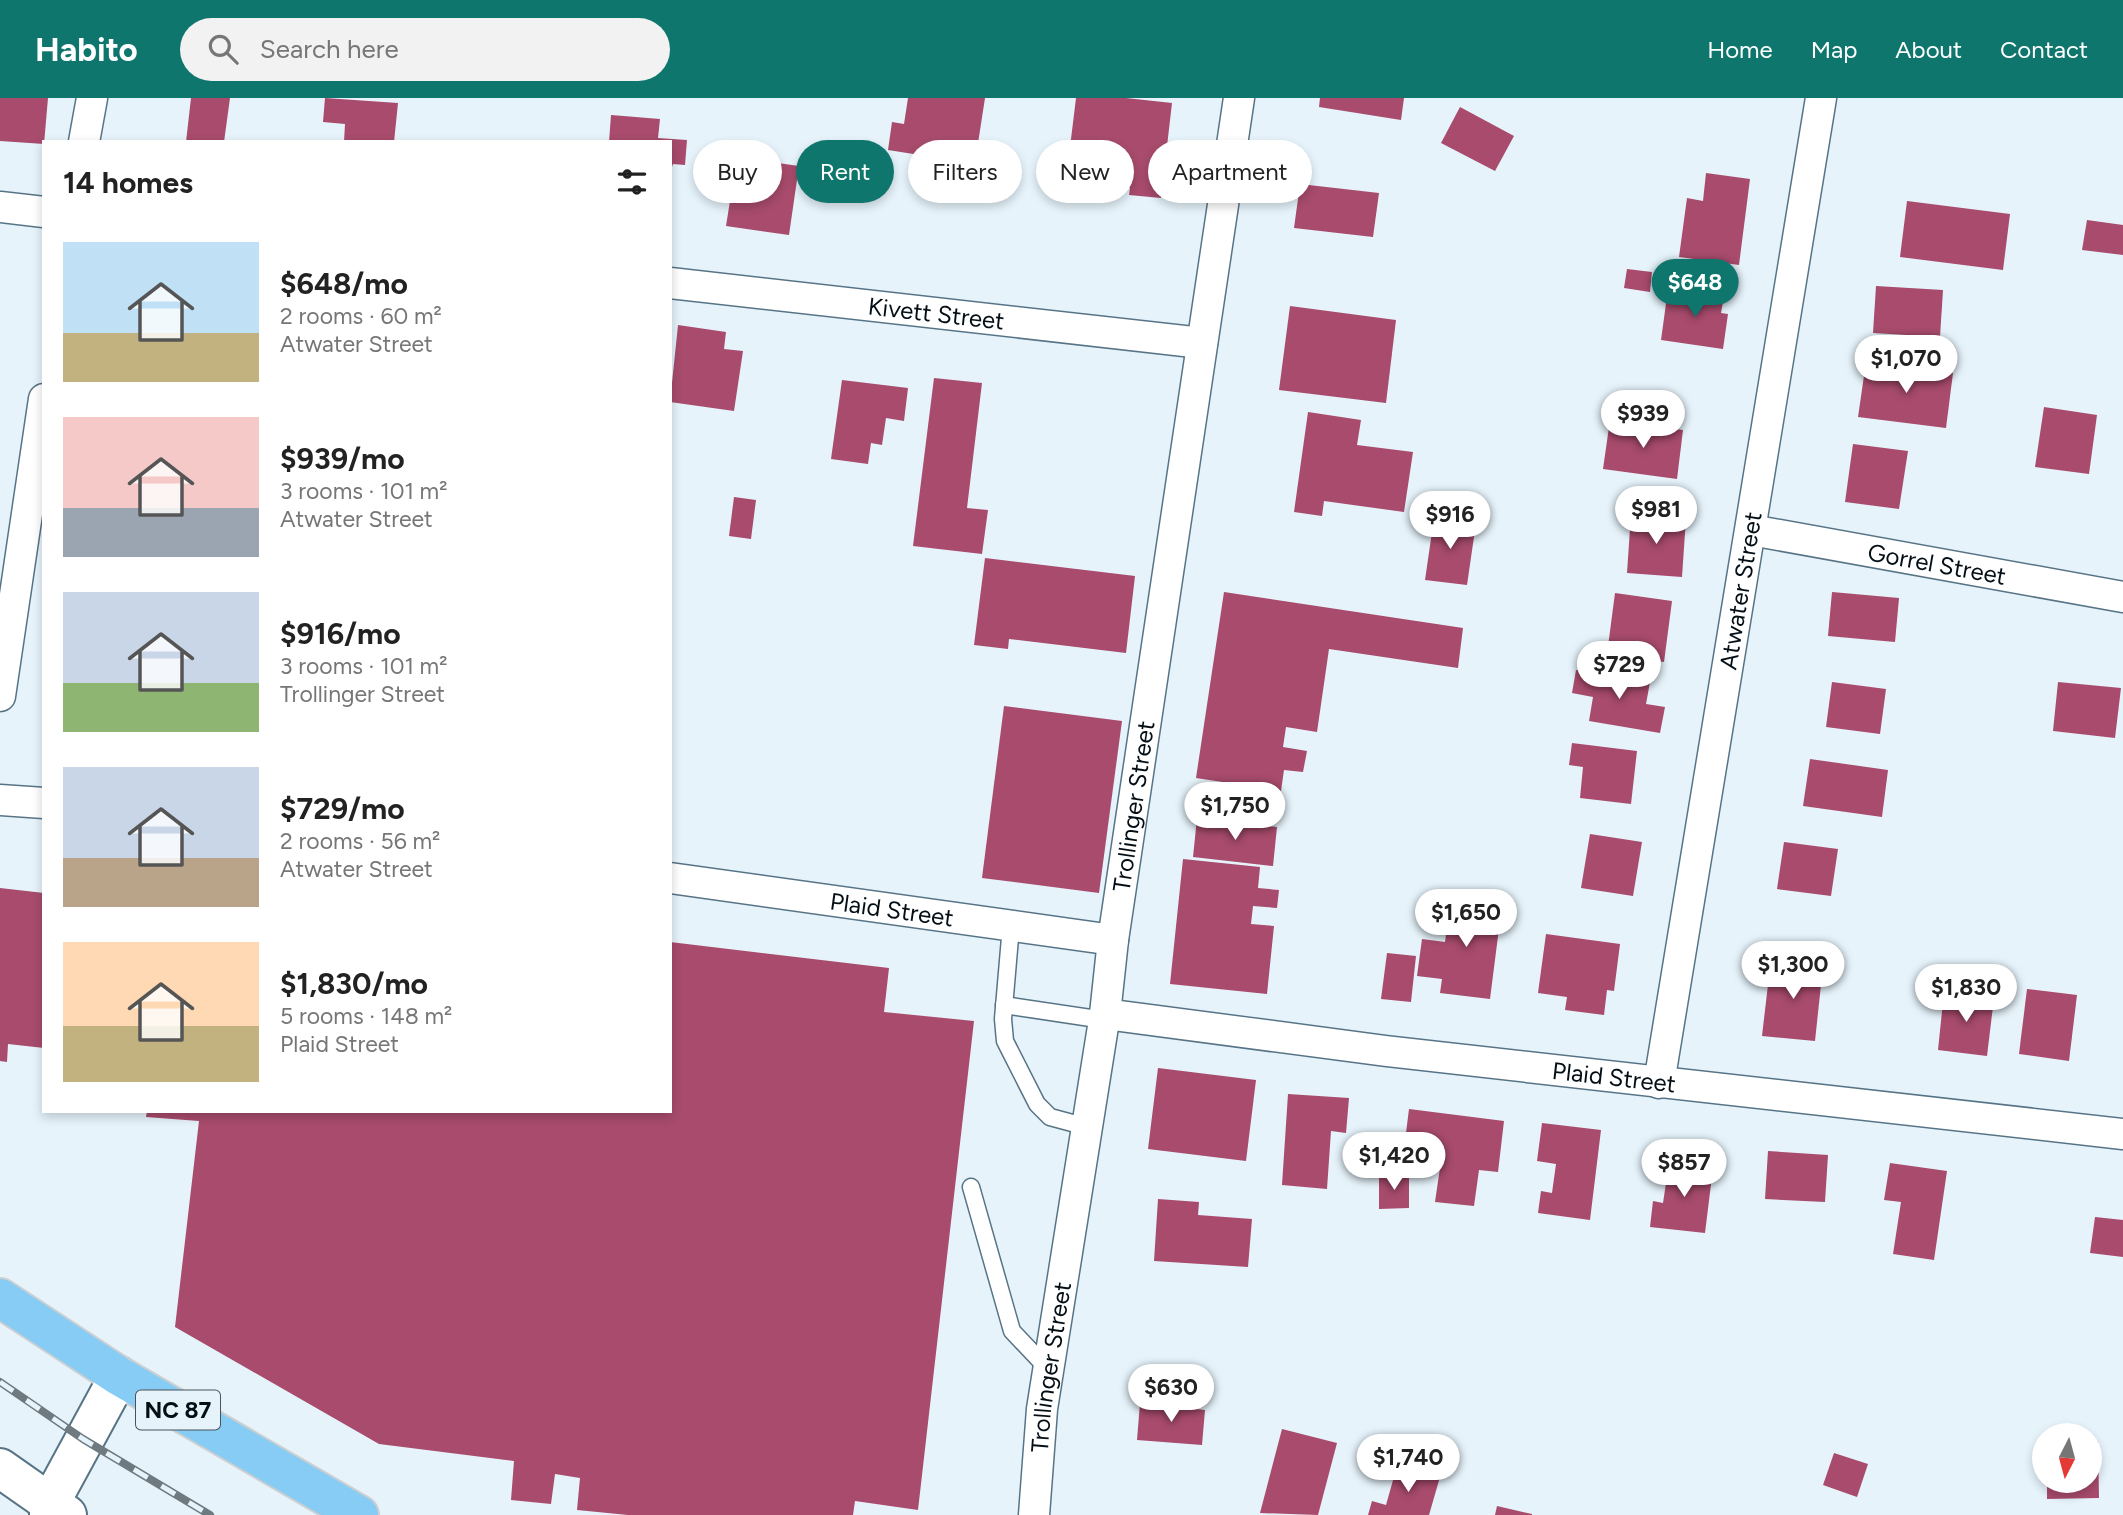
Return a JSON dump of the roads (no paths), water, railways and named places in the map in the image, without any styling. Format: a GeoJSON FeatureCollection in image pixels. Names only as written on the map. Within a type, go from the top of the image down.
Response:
{"type":"FeatureCollection","features":[{"type":"Feature","properties":{"kind":"highway","name":"NC 87"},"geometry":{"type":"LineString","coordinates":[[0,1298],[119,1376],[359,1515]]}},
{"type":"Feature","properties":{"kind":"street"},"geometry":{"type":"LineString","coordinates":[[84,140],[92,98]]}},
{"type":"Feature","properties":{"kind":"street","name":"Trollinger Street"},"geometry":{"type":"LineString","coordinates":[[1034,1515],[1048,1369],[1104,1017],[1113,940],[1239,98]]}},
{"type":"Feature","properties":{"kind":"street","name":"Atwater Street"},"geometry":{"type":"LineString","coordinates":[[1659,1083],[1821,98]]}},
{"type":"Feature","properties":{"kind":"street"},"geometry":{"type":"LineString","coordinates":[[0,207],[42,212]]}},
{"type":"Feature","properties":{"kind":"street","name":"Kivett Street"},"geometry":{"type":"LineString","coordinates":[[672,283],[1202,343]]}},
{"type":"Feature","properties":{"kind":"street"},"geometry":{"type":"LineString","coordinates":[[0,696],[42,412]]}},
{"type":"Feature","properties":{"kind":"street","name":"Gorrel Street"},"geometry":{"type":"LineString","coordinates":[[1751,530],[2123,597]]}},
{"type":"Feature","properties":{"kind":"street"},"geometry":{"type":"LineString","coordinates":[[0,800],[42,803]]}},
{"type":"Feature","properties":{"kind":"street","name":"Plaid Street"},"geometry":{"type":"LineString","coordinates":[[672,878],[1113,940]]}},
{"type":"Feature","properties":{"kind":"street","name":"Plaid Street"},"geometry":{"type":"LineString","coordinates":[[1104,1017],[1659,1083],[2123,1134]]}},
{"type":"Feature","properties":{"kind":"street"},"geometry":{"type":"LineString","coordinates":[[0,1468],[55,1512],[119,1376]]}},
{"type":"Feature","properties":{"kind":"lane"},"geometry":{"type":"LineString","coordinates":[[1011,926],[1004,1005],[1005,1041],[1037,1104],[1050,1116],[1087,1127]]}},
{"type":"Feature","properties":{"kind":"lane"},"geometry":{"type":"LineString","coordinates":[[1004,1005],[1104,1017]]}},
{"type":"Feature","properties":{"kind":"lane"},"geometry":{"type":"LineString","coordinates":[[971,1187],[1012,1331],[1048,1369]]}},
{"type":"Feature","properties":{"kind":"railway"},"geometry":{"type":"LineString","coordinates":[[0,1382],[83,1439],[210,1515]]}}]}
